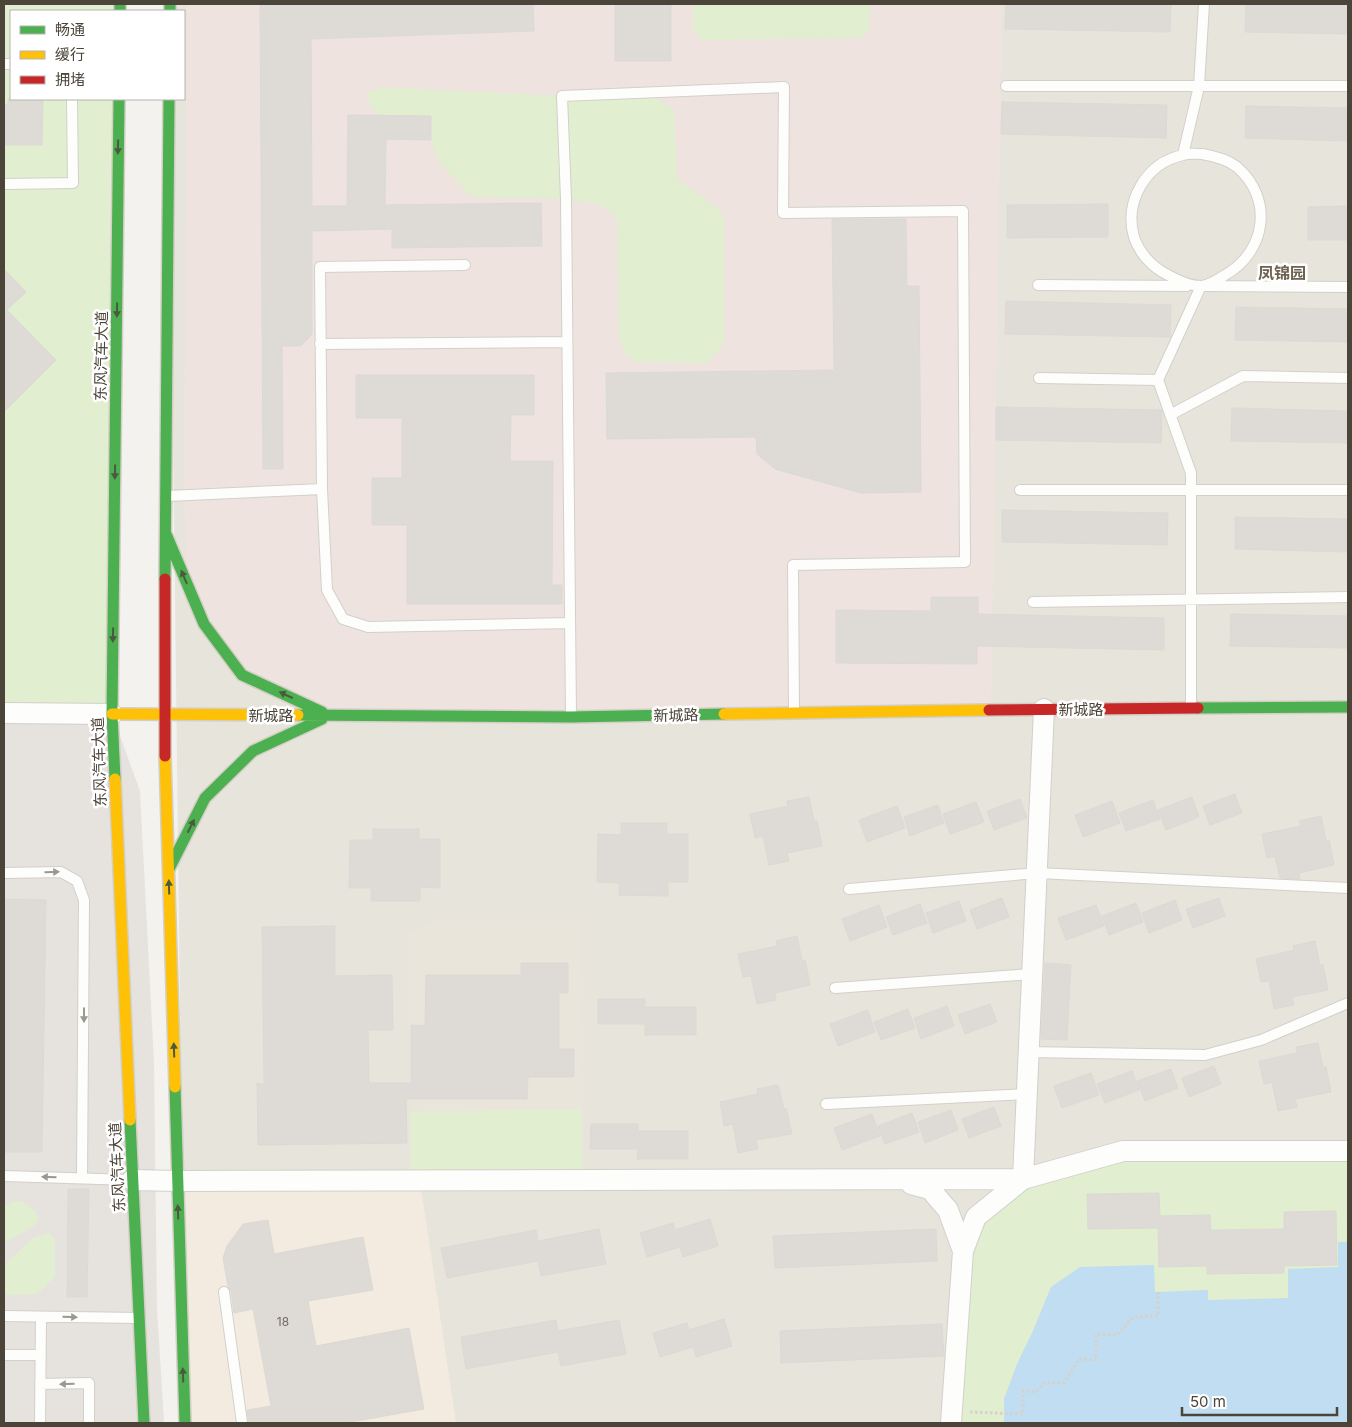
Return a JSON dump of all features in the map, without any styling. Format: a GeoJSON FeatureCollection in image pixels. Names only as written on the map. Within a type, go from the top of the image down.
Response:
{"type":"FeatureCollection","features":[{"type":"Feature","properties":{"kind":"main road","name":"东风汽车大道"},"geometry":{"type":"LineString","coordinates":[[119,100],[112,714],[144,1423]]}},
{"type":"Feature","properties":{"kind":"main road"},"geometry":{"type":"LineString","coordinates":[[169,100],[164,714],[186,1423]]}},
{"type":"Feature","properties":{"kind":"main road"},"geometry":{"type":"LineString","coordinates":[[166,534],[204,624],[242,675],[330,715]]}},
{"type":"Feature","properties":{"kind":"main road","name":"新城路"},"geometry":{"type":"LineString","coordinates":[[112,714],[571,717],[1044,709],[1348,707]]}},
{"type":"Feature","properties":{"kind":"main road"},"geometry":{"type":"LineString","coordinates":[[169,869],[205,798],[253,751],[330,715]]}},
{"type":"Feature","properties":{"kind":"street"},"geometry":{"type":"LineString","coordinates":[[951,1418],[963,1251],[976,1217],[1022,1179],[1044,709]]}},
{"type":"Feature","properties":{"kind":"street","name":"新城路"},"geometry":{"type":"LineString","coordinates":[[4,713],[112,714]]}},
{"type":"Feature","properties":{"kind":"street"},"geometry":{"type":"LineString","coordinates":[[132,1180],[1022,1179],[1123,1151],[1348,1151]]}},
{"type":"Feature","properties":{"kind":"street"},"geometry":{"type":"LineString","coordinates":[[892,1179],[930,1189],[948,1210],[963,1251]]}},
{"type":"Feature","properties":{"kind":"lane"},"geometry":{"type":"LineString","coordinates":[[1183,155],[1199,86],[1204,4]]}},
{"type":"Feature","properties":{"kind":"lane"},"geometry":{"type":"LineString","coordinates":[[1006,86],[1348,86]]}},
{"type":"Feature","properties":{"kind":"lane"},"geometry":{"type":"LineString","coordinates":[[571,717],[562,96],[784,87],[783,213],[963,211],[965,562],[793,565],[794,713]]}},
{"type":"Feature","properties":{"kind":"lane"},"geometry":{"type":"LineString","coordinates":[[4,184],[73,183],[72,100]]}},
{"type":"Feature","properties":{"kind":"lane"},"geometry":{"type":"LineString","coordinates":[[1202,154],[1220,158],[1236,167],[1249,180],[1258,198],[1261,217],[1258,236],[1250,254],[1237,268],[1201,286],[1179,281],[1160,272],[1144,257],[1134,238],[1131,216],[1136,195],[1146,176],[1163,162],[1183,155],[1202,154]]}},
{"type":"Feature","properties":{"kind":"lane"},"geometry":{"type":"LineString","coordinates":[[465,265],[320,267],[322,489],[327,590],[343,619],[368,627],[570,623]]}},
{"type":"Feature","properties":{"kind":"lane"},"geometry":{"type":"LineString","coordinates":[[1038,285],[1348,287]]}},
{"type":"Feature","properties":{"kind":"lane"},"geometry":{"type":"LineString","coordinates":[[1191,708],[1191,473],[1158,380],[1201,286]]}},
{"type":"Feature","properties":{"kind":"lane"},"geometry":{"type":"LineString","coordinates":[[320,344],[567,342]]}},
{"type":"Feature","properties":{"kind":"lane"},"geometry":{"type":"LineString","coordinates":[[1170,415],[1243,376],[1348,378]]}},
{"type":"Feature","properties":{"kind":"lane"},"geometry":{"type":"LineString","coordinates":[[1038,378],[1158,380]]}},
{"type":"Feature","properties":{"kind":"lane"},"geometry":{"type":"LineString","coordinates":[[166,496],[322,489]]}},
{"type":"Feature","properties":{"kind":"lane"},"geometry":{"type":"LineString","coordinates":[[1020,490],[1348,490]]}},
{"type":"Feature","properties":{"kind":"lane"},"geometry":{"type":"LineString","coordinates":[[1033,602],[1348,597]]}},
{"type":"Feature","properties":{"kind":"lane"},"geometry":{"type":"LineString","coordinates":[[4,873],[61,872],[77,881],[84,900],[82,1178]]}},
{"type":"Feature","properties":{"kind":"lane"},"geometry":{"type":"LineString","coordinates":[[849,889],[1037,873],[1348,888]]}},
{"type":"Feature","properties":{"kind":"lane"},"geometry":{"type":"LineString","coordinates":[[835,988],[1032,974]]}},
{"type":"Feature","properties":{"kind":"lane"},"geometry":{"type":"LineString","coordinates":[[1028,1052],[1205,1056],[1262,1040],[1348,1003]]}},
{"type":"Feature","properties":{"kind":"lane"},"geometry":{"type":"LineString","coordinates":[[826,1104],[1026,1094]]}},
{"type":"Feature","properties":{"kind":"lane"},"geometry":{"type":"LineString","coordinates":[[4,1176],[132,1180]]}},
{"type":"Feature","properties":{"kind":"lane"},"geometry":{"type":"LineString","coordinates":[[224,1292],[242,1423]]}},
{"type":"Feature","properties":{"kind":"lane"},"geometry":{"type":"LineString","coordinates":[[4,1316],[139,1318]]}},
{"type":"Feature","properties":{"kind":"lane"},"geometry":{"type":"LineString","coordinates":[[40,1317],[40,1423]]}},
{"type":"Feature","properties":{"kind":"lane"},"geometry":{"type":"LineString","coordinates":[[4,1355],[40,1356]]}},
{"type":"Feature","properties":{"kind":"lane"},"geometry":{"type":"LineString","coordinates":[[40,1384],[89,1383],[89,1423]]}},
{"type":"Feature","properties":{"kind":"path"},"geometry":{"type":"LineString","coordinates":[[951,1418],[1023,1414],[1023,1391],[1036,1392],[1045,1382],[1064,1383],[1079,1359],[1096,1360],[1096,1334],[1117,1335],[1133,1317],[1158,1316],[1158,1292]]}},
{"type":"Feature","properties":{"kind":"shaded area"},"geometry":{"type":"Polygon","coordinates":[[[4,4],[10,10],[10,100],[112,714],[140,791],[154,1063],[157,1309],[164,1423],[4,1423],[4,4]]]}},
{"type":"Feature","properties":{"kind":"shaded area"},"geometry":{"type":"Polygon","coordinates":[[[170,4],[1348,4],[1348,1423],[185,1423],[169,100],[185,100],[185,10],[170,10],[170,4]]]}},
{"type":"Feature","properties":{"kind":"shaded area"},"geometry":{"type":"Polygon","coordinates":[[[187,4],[1002,4],[991,710],[330,715],[242,675],[187,583],[184,495],[187,4]]]}},
{"type":"Feature","properties":{"kind":"shaded area"},"geometry":{"type":"Polygon","coordinates":[[[437,919],[582,920],[583,1180],[411,1181],[408,934],[437,919]]]}},
{"type":"Feature","properties":{"kind":"shaded area"},"geometry":{"type":"Polygon","coordinates":[[[178,1181],[420,1181],[456,1423],[185,1423],[178,1181]]]}},
{"type":"Feature","properties":{"kind":"shaded area"},"geometry":{"type":"Polygon","coordinates":[[[4,1316],[90,1317],[89,1423],[4,1423],[4,1316]]]}},
{"type":"Feature","properties":{"kind":"green space"},"geometry":{"type":"Polygon","coordinates":[[[4,4],[120,4],[120,10],[10,10],[10,100],[119,100],[112,714],[4,713],[4,4]]]}},
{"type":"Feature","properties":{"kind":"green space"},"geometry":{"type":"Polygon","coordinates":[[[693,4],[870,4],[869,30],[861,38],[702,40],[693,29],[693,4]]]}},
{"type":"Feature","properties":{"kind":"green space"},"geometry":{"type":"Polygon","coordinates":[[[382,87],[562,96],[625,94],[657,98],[674,110],[677,179],[716,207],[724,216],[724,345],[706,363],[635,362],[625,354],[619,337],[617,218],[599,204],[566,199],[472,197],[438,161],[431,140],[431,116],[379,115],[369,106],[369,92],[382,87]]]}},
{"type":"Feature","properties":{"kind":"green space"},"geometry":{"type":"Polygon","coordinates":[[[582,1109],[583,1180],[411,1181],[410,1112],[582,1109]]]}},
{"type":"Feature","properties":{"kind":"green space"},"geometry":{"type":"Polygon","coordinates":[[[1123,1151],[1348,1151],[1348,1423],[951,1423],[976,1217],[1023,1179],[1123,1151]]]}},
{"type":"Feature","properties":{"kind":"green space"},"geometry":{"type":"Polygon","coordinates":[[[19,1201],[25,1203],[33,1210],[38,1216],[38,1220],[28,1230],[4,1242],[4,1207],[12,1202],[19,1201]]]}},
{"type":"Feature","properties":{"kind":"green space"},"geometry":{"type":"Polygon","coordinates":[[[49,1233],[55,1240],[55,1277],[37,1294],[4,1295],[4,1265],[34,1237],[49,1233]]]}},
{"type":"Feature","properties":{"kind":"water"},"geometry":{"type":"Polygon","coordinates":[[[1338,1242],[1348,1242],[1348,1423],[1004,1423],[1004,1399],[1017,1364],[1051,1287],[1080,1267],[1154,1265],[1155,1292],[1208,1290],[1208,1300],[1288,1298],[1288,1269],[1338,1267],[1338,1242]]]}},
{"type":"Feature","properties":{"kind":"building"},"geometry":{"type":"Polygon","coordinates":[[[260,4],[533,4],[534,31],[311,39],[312,206],[347,206],[348,115],[431,116],[431,140],[386,139],[385,205],[541,203],[542,246],[392,248],[392,229],[312,231],[312,334],[301,346],[282,346],[283,469],[263,469],[260,4]]]}},
{"type":"Feature","properties":{"kind":"building"},"geometry":{"type":"Polygon","coordinates":[[[615,4],[671,4],[671,61],[615,61],[615,4]]]}},
{"type":"Feature","properties":{"kind":"building"},"geometry":{"type":"Polygon","coordinates":[[[1006,4],[1171,4],[1170,32],[1005,29],[1006,4]]]}},
{"type":"Feature","properties":{"kind":"building"},"geometry":{"type":"Polygon","coordinates":[[[1246,4],[1348,4],[1348,34],[1245,32],[1246,4]]]}},
{"type":"Feature","properties":{"kind":"building"},"geometry":{"type":"Polygon","coordinates":[[[8,99],[43,100],[42,145],[4,145],[4,104],[8,104],[8,99]]]}},
{"type":"Feature","properties":{"kind":"building"},"geometry":{"type":"Polygon","coordinates":[[[1002,102],[1167,105],[1166,138],[1001,134],[1002,102]]]}},
{"type":"Feature","properties":{"kind":"building"},"geometry":{"type":"Polygon","coordinates":[[[1246,106],[1348,108],[1348,141],[1245,138],[1246,106]]]}},
{"type":"Feature","properties":{"kind":"building"},"geometry":{"type":"Polygon","coordinates":[[[1108,204],[1108,237],[1007,238],[1007,205],[1108,204]]]}},
{"type":"Feature","properties":{"kind":"building"},"geometry":{"type":"Polygon","coordinates":[[[1348,206],[1348,240],[1308,240],[1308,207],[1348,206]]]}},
{"type":"Feature","properties":{"kind":"building"},"geometry":{"type":"Polygon","coordinates":[[[832,219],[906,219],[907,286],[919,286],[921,492],[861,493],[775,469],[757,454],[756,437],[607,439],[606,373],[834,370],[832,219]]]}},
{"type":"Feature","properties":{"kind":"building"},"geometry":{"type":"Polygon","coordinates":[[[4,269],[26,292],[7,310],[56,360],[4,412],[4,269]]]}},
{"type":"Feature","properties":{"kind":"building"},"geometry":{"type":"Polygon","coordinates":[[[1006,301],[1171,305],[1170,337],[1005,334],[1006,301]]]}},
{"type":"Feature","properties":{"kind":"building"},"geometry":{"type":"Polygon","coordinates":[[[1236,307],[1348,309],[1348,342],[1235,340],[1236,307]]]}},
{"type":"Feature","properties":{"kind":"building"},"geometry":{"type":"Polygon","coordinates":[[[356,375],[534,375],[534,415],[511,415],[510,461],[553,461],[552,585],[562,585],[562,604],[407,604],[407,525],[372,525],[372,478],[402,478],[402,418],[356,418],[356,375]]]}},
{"type":"Feature","properties":{"kind":"building"},"geometry":{"type":"Polygon","coordinates":[[[996,407],[1162,410],[1161,443],[996,440],[996,407]]]}},
{"type":"Feature","properties":{"kind":"building"},"geometry":{"type":"Polygon","coordinates":[[[1232,408],[1348,411],[1348,443],[1231,441],[1232,408]]]}},
{"type":"Feature","properties":{"kind":"building"},"geometry":{"type":"Polygon","coordinates":[[[1002,510],[1168,513],[1167,545],[1002,542],[1002,510]]]}},
{"type":"Feature","properties":{"kind":"building"},"geometry":{"type":"Polygon","coordinates":[[[1235,517],[1348,519],[1348,552],[1235,549],[1235,517]]]}},
{"type":"Feature","properties":{"kind":"building"},"geometry":{"type":"Polygon","coordinates":[[[931,597],[978,597],[978,614],[1164,618],[1164,650],[977,646],[977,664],[836,663],[836,610],[931,611],[931,597]]]}},
{"type":"Feature","properties":{"kind":"building"},"geometry":{"type":"Polygon","coordinates":[[[1231,614],[1348,616],[1348,648],[1230,646],[1231,614]]]}},
{"type":"Feature","properties":{"kind":"building"},"geometry":{"type":"Polygon","coordinates":[[[1235,794],[1242,813],[1210,825],[1203,806],[1235,794]]]}},
{"type":"Feature","properties":{"kind":"building"},"geometry":{"type":"Polygon","coordinates":[[[809,797],[814,821],[817,821],[822,846],[787,853],[789,861],[769,865],[763,836],[755,838],[750,814],[788,806],[787,801],[809,797]]]}},
{"type":"Feature","properties":{"kind":"building"},"geometry":{"type":"Polygon","coordinates":[[[1192,797],[1199,817],[1166,830],[1158,810],[1192,797]]]}},
{"type":"Feature","properties":{"kind":"building"},"geometry":{"type":"Polygon","coordinates":[[[1020,799],[1027,818],[994,830],[987,811],[1020,799]]]}},
{"type":"Feature","properties":{"kind":"building"},"geometry":{"type":"Polygon","coordinates":[[[1153,800],[1160,819],[1126,831],[1119,813],[1153,800]]]}},
{"type":"Feature","properties":{"kind":"building"},"geometry":{"type":"Polygon","coordinates":[[[1112,801],[1120,823],[1083,837],[1075,815],[1112,801]]]}},
{"type":"Feature","properties":{"kind":"building"},"geometry":{"type":"Polygon","coordinates":[[[976,802],[984,822],[950,834],[943,814],[976,802]]]}},
{"type":"Feature","properties":{"kind":"building"},"geometry":{"type":"Polygon","coordinates":[[[938,805],[944,823],[910,836],[904,817],[938,805]]]}},
{"type":"Feature","properties":{"kind":"building"},"geometry":{"type":"Polygon","coordinates":[[[897,806],[905,828],[867,842],[859,820],[897,806]]]}},
{"type":"Feature","properties":{"kind":"building"},"geometry":{"type":"Polygon","coordinates":[[[1321,816],[1326,841],[1329,840],[1334,865],[1299,873],[1300,879],[1280,878],[1275,856],[1267,858],[1262,834],[1301,826],[1299,821],[1321,816]]]}},
{"type":"Feature","properties":{"kind":"building"},"geometry":{"type":"Polygon","coordinates":[[[621,823],[667,823],[667,834],[688,834],[688,882],[668,882],[668,896],[619,895],[619,883],[597,882],[598,834],[621,835],[621,823]]]}},
{"type":"Feature","properties":{"kind":"building"},"geometry":{"type":"Polygon","coordinates":[[[373,829],[419,829],[419,839],[440,839],[440,888],[420,887],[420,901],[371,901],[371,888],[349,888],[350,840],[373,840],[373,829]]]}},
{"type":"Feature","properties":{"kind":"building"},"geometry":{"type":"Polygon","coordinates":[[[1002,898],[1009,917],[977,929],[970,910],[1002,898]]]}},
{"type":"Feature","properties":{"kind":"building"},"geometry":{"type":"Polygon","coordinates":[[[1219,898],[1225,916],[1193,928],[1186,909],[1219,898]]]}},
{"type":"Feature","properties":{"kind":"building"},"geometry":{"type":"Polygon","coordinates":[[[4,899],[46,900],[42,1152],[4,1152],[4,899]]]}},
{"type":"Feature","properties":{"kind":"building"},"geometry":{"type":"Polygon","coordinates":[[[1175,900],[1182,920],[1149,933],[1142,913],[1175,900]]]}},
{"type":"Feature","properties":{"kind":"building"},"geometry":{"type":"Polygon","coordinates":[[[959,901],[966,921],[933,933],[926,913],[959,901]]]}},
{"type":"Feature","properties":{"kind":"building"},"geometry":{"type":"Polygon","coordinates":[[[1136,903],[1143,922],[1109,935],[1102,916],[1136,903]]]}},
{"type":"Feature","properties":{"kind":"building"},"geometry":{"type":"Polygon","coordinates":[[[920,904],[927,923],[893,935],[886,917],[920,904]]]}},
{"type":"Feature","properties":{"kind":"building"},"geometry":{"type":"Polygon","coordinates":[[[879,905],[887,927],[850,941],[842,919],[879,905]]]}},
{"type":"Feature","properties":{"kind":"building"},"geometry":{"type":"Polygon","coordinates":[[[1096,905],[1104,926],[1066,940],[1058,918],[1096,905]]]}},
{"type":"Feature","properties":{"kind":"building"},"geometry":{"type":"Polygon","coordinates":[[[335,926],[335,976],[392,975],[393,1030],[368,1030],[369,1083],[411,1083],[411,1025],[425,1026],[426,975],[521,975],[521,963],[568,963],[568,993],[559,993],[559,1049],[574,1049],[574,1077],[528,1077],[527,1099],[406,1099],[407,1143],[258,1145],[257,1083],[264,1085],[262,927],[335,926]]]}},
{"type":"Feature","properties":{"kind":"building"},"geometry":{"type":"Polygon","coordinates":[[[797,936],[802,961],[805,960],[810,985],[775,993],[776,1000],[757,1004],[751,976],[743,977],[738,954],[777,946],[776,941],[797,936]]]}},
{"type":"Feature","properties":{"kind":"building"},"geometry":{"type":"Polygon","coordinates":[[[1315,941],[1320,965],[1323,965],[1328,990],[1292,997],[1294,1005],[1274,1009],[1269,981],[1261,982],[1256,959],[1294,950],[1293,946],[1315,941]]]}},
{"type":"Feature","properties":{"kind":"building"},"geometry":{"type":"Polygon","coordinates":[[[1045,963],[1071,965],[1067,1040],[1041,1039],[1045,963]]]}},
{"type":"Feature","properties":{"kind":"building"},"geometry":{"type":"Polygon","coordinates":[[[598,999],[645,999],[645,1007],[696,1007],[696,1035],[645,1035],[645,1024],[598,1024],[598,999]]]}},
{"type":"Feature","properties":{"kind":"building"},"geometry":{"type":"Polygon","coordinates":[[[990,1004],[997,1022],[965,1034],[958,1015],[990,1004]]]}},
{"type":"Feature","properties":{"kind":"building"},"geometry":{"type":"Polygon","coordinates":[[[947,1006],[954,1026],[921,1039],[914,1018],[947,1006]]]}},
{"type":"Feature","properties":{"kind":"building"},"geometry":{"type":"Polygon","coordinates":[[[908,1009],[915,1028],[881,1040],[874,1022],[908,1009]]]}},
{"type":"Feature","properties":{"kind":"building"},"geometry":{"type":"Polygon","coordinates":[[[868,1010],[875,1032],[838,1046],[830,1024],[868,1010]]]}},
{"type":"Feature","properties":{"kind":"building"},"geometry":{"type":"Polygon","coordinates":[[[1318,1043],[1323,1067],[1326,1067],[1331,1092],[1295,1099],[1297,1107],[1278,1111],[1272,1082],[1264,1084],[1259,1061],[1297,1053],[1296,1047],[1318,1043]]]}},
{"type":"Feature","properties":{"kind":"building"},"geometry":{"type":"Polygon","coordinates":[[[1214,1066],[1221,1084],[1189,1097],[1182,1078],[1214,1066]]]}},
{"type":"Feature","properties":{"kind":"building"},"geometry":{"type":"Polygon","coordinates":[[[1171,1069],[1178,1088],[1145,1101],[1137,1081],[1171,1069]]]}},
{"type":"Feature","properties":{"kind":"building"},"geometry":{"type":"Polygon","coordinates":[[[1132,1071],[1139,1090],[1105,1103],[1097,1084],[1132,1071]]]}},
{"type":"Feature","properties":{"kind":"building"},"geometry":{"type":"Polygon","coordinates":[[[1091,1073],[1099,1095],[1062,1108],[1054,1086],[1091,1073]]]}},
{"type":"Feature","properties":{"kind":"building"},"geometry":{"type":"Polygon","coordinates":[[[778,1085],[792,1134],[756,1140],[758,1149],[738,1153],[733,1124],[724,1126],[720,1102],[758,1094],[757,1089],[778,1085]]]}},
{"type":"Feature","properties":{"kind":"building"},"geometry":{"type":"Polygon","coordinates":[[[994,1107],[1001,1126],[969,1138],[962,1119],[994,1107]]]}},
{"type":"Feature","properties":{"kind":"building"},"geometry":{"type":"Polygon","coordinates":[[[951,1110],[958,1130],[925,1143],[918,1122],[951,1110]]]}},
{"type":"Feature","properties":{"kind":"building"},"geometry":{"type":"Polygon","coordinates":[[[912,1113],[919,1132],[885,1144],[878,1126],[912,1113]]]}},
{"type":"Feature","properties":{"kind":"building"},"geometry":{"type":"Polygon","coordinates":[[[872,1114],[880,1136],[842,1150],[834,1128],[872,1114]]]}},
{"type":"Feature","properties":{"kind":"building"},"geometry":{"type":"Polygon","coordinates":[[[591,1124],[638,1124],[638,1131],[688,1131],[688,1159],[637,1159],[638,1149],[590,1149],[591,1124]]]}},
{"type":"Feature","properties":{"kind":"building"},"geometry":{"type":"Polygon","coordinates":[[[68,1189],[89,1189],[87,1297],[67,1297],[68,1189]]]}},
{"type":"Feature","properties":{"kind":"building"},"geometry":{"type":"Polygon","coordinates":[[[1159,1193],[1160,1216],[1210,1215],[1211,1230],[1284,1229],[1284,1212],[1336,1211],[1337,1265],[1284,1266],[1284,1273],[1207,1274],[1207,1266],[1159,1267],[1158,1228],[1088,1229],[1087,1194],[1159,1193]]]}},
{"type":"Feature","properties":{"kind":"building"},"geometry":{"type":"Polygon","coordinates":[[[710,1219],[718,1246],[683,1257],[680,1247],[647,1257],[640,1233],[673,1223],[675,1230],[710,1219]]]}},
{"type":"Feature","properties":{"kind":"building"},"geometry":{"type":"Polygon","coordinates":[[[268,1220],[274,1254],[363,1237],[373,1290],[308,1301],[316,1346],[409,1328],[424,1409],[345,1423],[249,1423],[247,1410],[271,1406],[253,1309],[234,1313],[223,1258],[227,1246],[243,1224],[268,1220]]]}},
{"type":"Feature","properties":{"kind":"building"},"geometry":{"type":"Polygon","coordinates":[[[599,1229],[606,1264],[541,1276],[538,1261],[447,1278],[441,1248],[536,1230],[538,1241],[599,1229]]]}},
{"type":"Feature","properties":{"kind":"building"},"geometry":{"type":"Polygon","coordinates":[[[936,1229],[937,1261],[775,1268],[773,1236],[936,1229]]]}},
{"type":"Feature","properties":{"kind":"building"},"geometry":{"type":"Polygon","coordinates":[[[724,1319],[732,1346],[696,1357],[693,1347],[660,1357],[653,1333],[687,1323],[689,1330],[724,1319]]]}},
{"type":"Feature","properties":{"kind":"building"},"geometry":{"type":"Polygon","coordinates":[[[556,1320],[558,1331],[619,1320],[626,1354],[561,1366],[558,1352],[466,1369],[461,1337],[556,1320]]]}},
{"type":"Feature","properties":{"kind":"building"},"geometry":{"type":"Polygon","coordinates":[[[942,1324],[944,1356],[781,1363],[780,1331],[942,1324]]]}},
{"type":"Feature","properties":{"kind":"traffic: fast"},"geometry":{"type":"LineString","coordinates":[[120,4],[120,10]]}},
{"type":"Feature","properties":{"kind":"traffic: fast"},"geometry":{"type":"LineString","coordinates":[[170,4],[170,10]]}},
{"type":"Feature","properties":{"kind":"traffic: fast"},"geometry":{"type":"LineString","coordinates":[[115,779],[112,714],[119,100]]}},
{"type":"Feature","properties":{"kind":"traffic: fast"},"geometry":{"type":"LineString","coordinates":[[165,579],[169,100]]}},
{"type":"Feature","properties":{"kind":"traffic: fast"},"geometry":{"type":"LineString","coordinates":[[166,534],[204,624],[242,675],[322,712]]}},
{"type":"Feature","properties":{"kind":"traffic: fast"},"geometry":{"type":"LineString","coordinates":[[1198,708],[1348,707]]}},
{"type":"Feature","properties":{"kind":"traffic: fast"},"geometry":{"type":"LineString","coordinates":[[298,715],[571,717],[724,714]]}},
{"type":"Feature","properties":{"kind":"traffic: fast"},"geometry":{"type":"LineString","coordinates":[[169,869],[205,798],[253,751],[322,719]]}},
{"type":"Feature","properties":{"kind":"traffic: fast"},"geometry":{"type":"LineString","coordinates":[[175,1087],[185,1423]]}},
{"type":"Feature","properties":{"kind":"traffic: fast"},"geometry":{"type":"LineString","coordinates":[[130,1120],[144,1423]]}},
{"type":"Feature","properties":{"kind":"traffic: slow"},"geometry":{"type":"LineString","coordinates":[[724,714],[989,710]]}},
{"type":"Feature","properties":{"kind":"traffic: slow"},"geometry":{"type":"LineString","coordinates":[[112,714],[298,715]]}},
{"type":"Feature","properties":{"kind":"traffic: slow"},"geometry":{"type":"LineString","coordinates":[[165,756],[175,1087]]}},
{"type":"Feature","properties":{"kind":"traffic: slow"},"geometry":{"type":"LineString","coordinates":[[115,779],[130,1120]]}},
{"type":"Feature","properties":{"kind":"traffic: jam"},"geometry":{"type":"LineString","coordinates":[[165,579],[165,756]]}},
{"type":"Feature","properties":{"kind":"traffic: jam"},"geometry":{"type":"LineString","coordinates":[[989,710],[1198,708]]}},
{"type":"Feature","properties":{"kind":"district","name":"凤锦园"},"geometry":{"type":"Point","coordinates":[1282,273]}}]}
